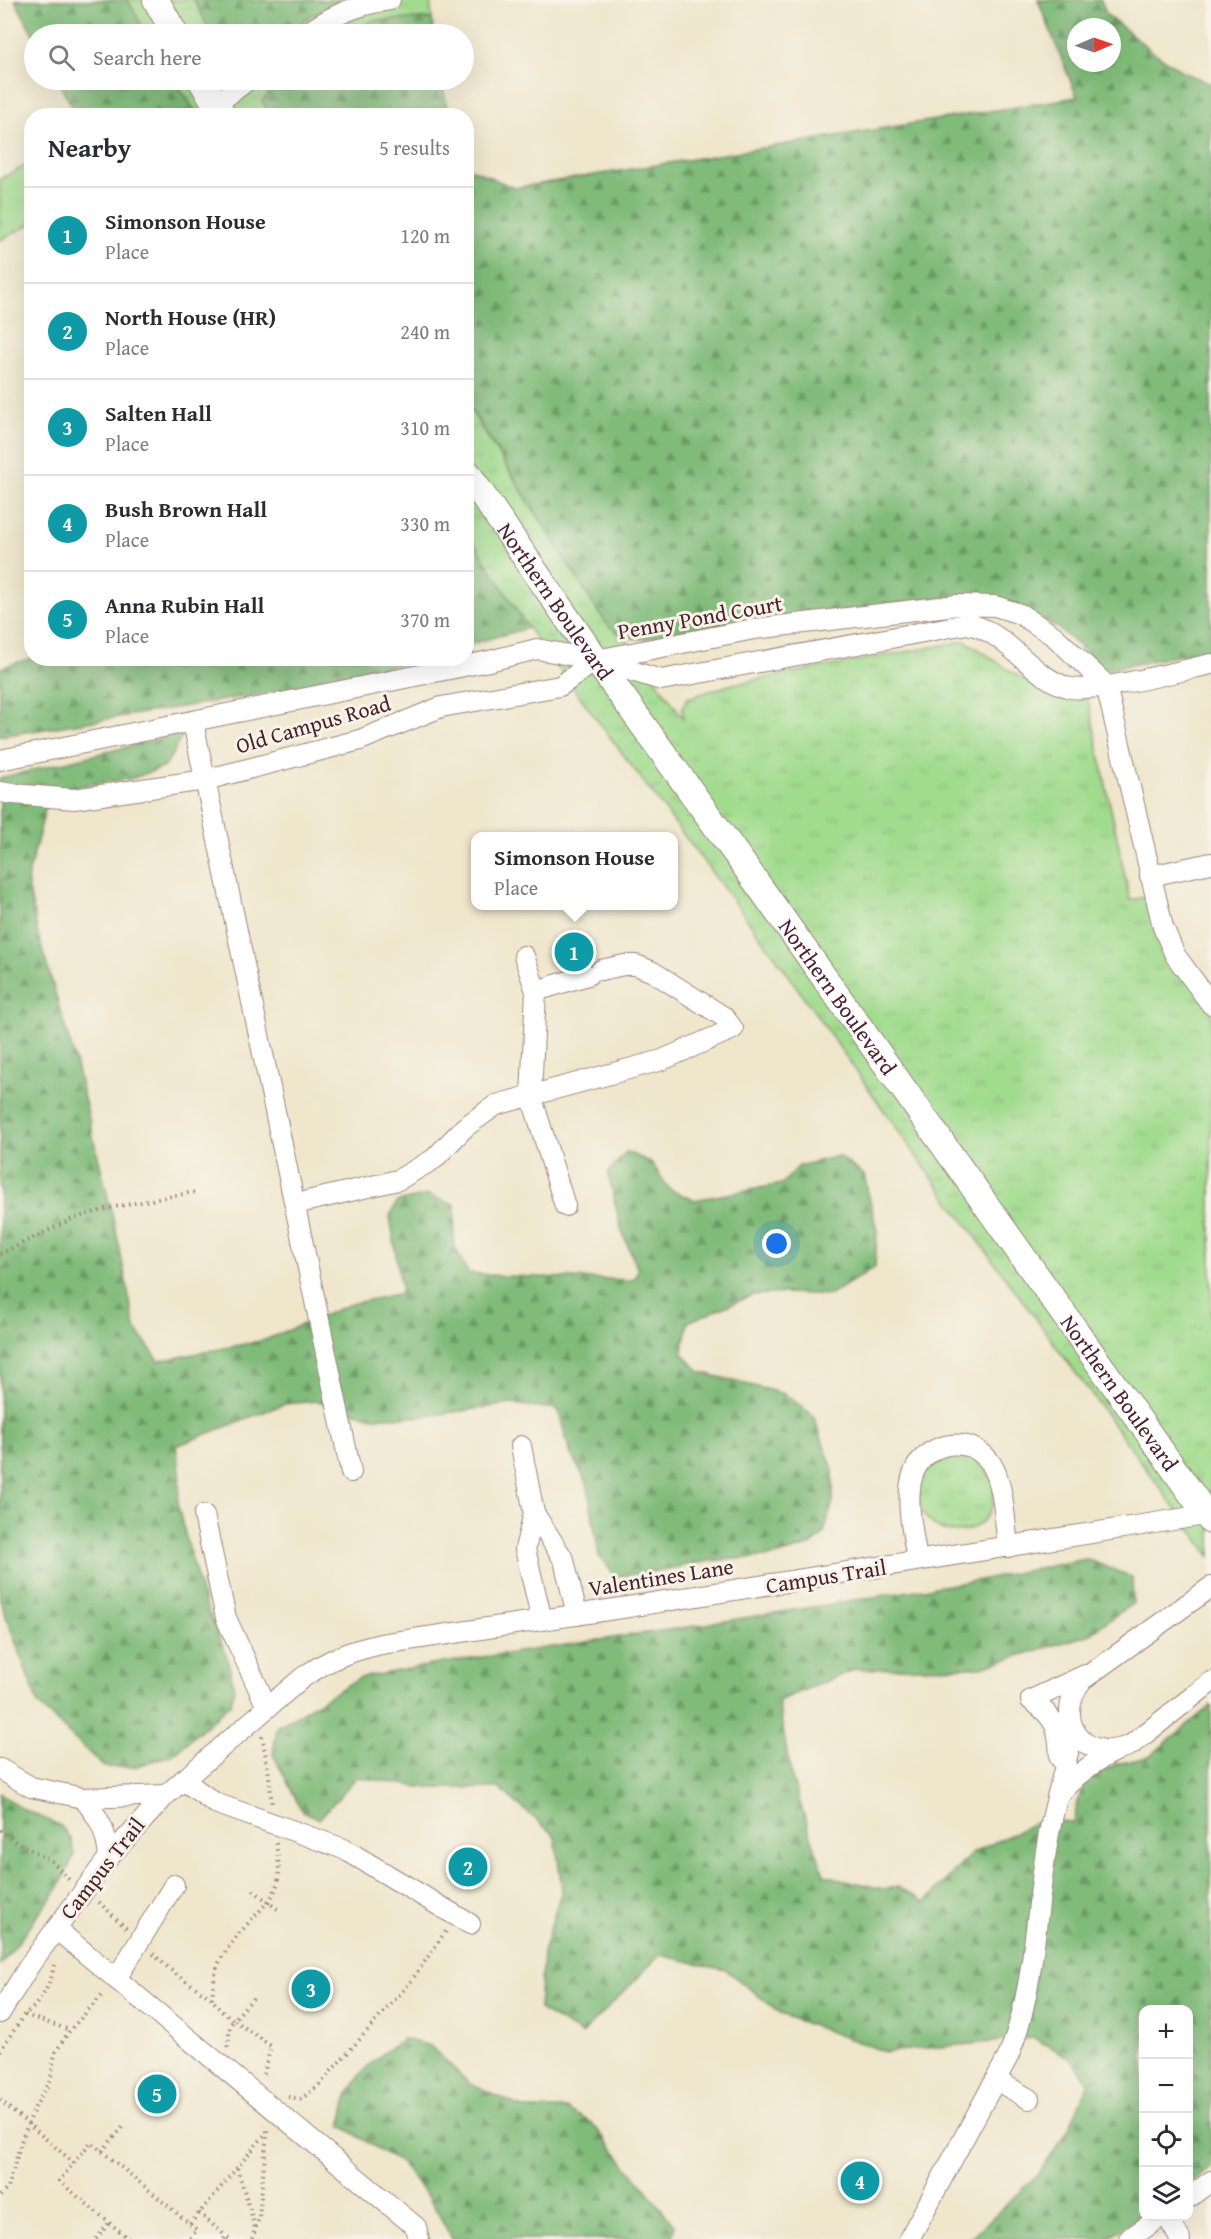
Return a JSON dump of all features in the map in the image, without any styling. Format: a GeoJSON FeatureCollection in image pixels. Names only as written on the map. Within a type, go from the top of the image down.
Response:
{"type":"FeatureCollection","features":[{"type":"Feature","properties":{"kind":"main road"},"geometry":{"type":"LineString","coordinates":[[156,0],[169,24]]}},
{"type":"Feature","properties":{"kind":"main road"},"geometry":{"type":"LineString","coordinates":[[207,90],[218,108]]}},
{"type":"Feature","properties":{"kind":"main road","name":"Northern Boulevard"},"geometry":{"type":"LineString","coordinates":[[474,483],[596,660],[1209,1517]]}},
{"type":"Feature","properties":{"kind":"street"},"geometry":{"type":"LineString","coordinates":[[322,24],[354,8],[390,0]]}},
{"type":"Feature","properties":{"kind":"street"},"geometry":{"type":"LineString","coordinates":[[221,108],[238,90]]}},
{"type":"Feature","properties":{"kind":"street","name":"Penny Pond Court"},"geometry":{"type":"LineString","coordinates":[[596,660],[754,629],[957,605],[995,606],[1020,614],[1054,636],[1106,685]]}},
{"type":"Feature","properties":{"kind":"street","name":"Penny Pond Court"},"geometry":{"type":"LineString","coordinates":[[596,660],[661,680],[967,624],[984,630],[1050,679],[1068,688],[1086,689],[1211,664]]}},
{"type":"Feature","properties":{"kind":"street","name":"Old Campus Road"},"geometry":{"type":"LineString","coordinates":[[474,664],[537,649],[596,660]]}},
{"type":"Feature","properties":{"kind":"street","name":"Old Campus Road"},"geometry":{"type":"LineString","coordinates":[[0,792],[74,799],[205,780],[360,740],[441,707],[560,686],[596,660]]}},
{"type":"Feature","properties":{"kind":"street","name":"Old Campus Road"},"geometry":{"type":"LineString","coordinates":[[0,760],[465,666]]}},
{"type":"Feature","properties":{"kind":"street"},"geometry":{"type":"LineString","coordinates":[[1106,685],[1150,876],[1168,943],[1211,1004]]}},
{"type":"Feature","properties":{"kind":"street"},"geometry":{"type":"LineString","coordinates":[[193,722],[351,1472]]}},
{"type":"Feature","properties":{"kind":"street"},"geometry":{"type":"LineString","coordinates":[[1150,876],[1211,863]]}},
{"type":"Feature","properties":{"kind":"street"},"geometry":{"type":"LineString","coordinates":[[524,956],[536,992],[531,1095],[565,1206]]}},
{"type":"Feature","properties":{"kind":"street"},"geometry":{"type":"LineString","coordinates":[[295,1204],[398,1180],[434,1159],[465,1127],[496,1105],[662,1060],[733,1029],[724,1017],[653,972],[636,965],[624,965],[595,972],[536,992]]}},
{"type":"Feature","properties":{"kind":"street"},"geometry":{"type":"LineString","coordinates":[[917,1560],[911,1521],[910,1486],[921,1460],[931,1451],[951,1444],[973,1448],[990,1461],[998,1481],[1008,1546]]}},
{"type":"Feature","properties":{"kind":"street"},"geometry":{"type":"LineString","coordinates":[[520,1446],[534,1513],[564,1560],[577,1615]]}},
{"type":"Feature","properties":{"kind":"street"},"geometry":{"type":"LineString","coordinates":[[534,1513],[525,1549],[542,1620]]}},
{"type":"Feature","properties":{"kind":"street"},"geometry":{"type":"LineString","coordinates":[[204,1515],[226,1618],[267,1707]]}},
{"type":"Feature","properties":{"kind":"street","name":"Valentines Lane"},"geometry":{"type":"LineString","coordinates":[[0,2013],[31,1963],[62,1934],[109,1857],[166,1795],[267,1707],[326,1661],[381,1644],[1008,1546],[1209,1517]]}},
{"type":"Feature","properties":{"kind":"street"},"geometry":{"type":"LineString","coordinates":[[1118,1750],[1105,1751],[1092,1748],[1081,1740],[1073,1729],[1069,1716],[1074,1690],[1082,1680],[1211,1587]]}},
{"type":"Feature","properties":{"kind":"street"},"geometry":{"type":"LineString","coordinates":[[1059,1794],[1060,1737],[1055,1721],[1047,1711],[1031,1700],[1093,1672]]}},
{"type":"Feature","properties":{"kind":"street"},"geometry":{"type":"LineString","coordinates":[[1059,1794],[1076,1776],[1099,1759],[1131,1745],[1211,1682]]}},
{"type":"Feature","properties":{"kind":"street"},"geometry":{"type":"LineString","coordinates":[[909,2239],[996,2080],[1020,2028],[1028,1996],[1047,1841],[1073,1729]]}},
{"type":"Feature","properties":{"kind":"street"},"geometry":{"type":"LineString","coordinates":[[0,1769],[31,1787],[83,1798],[166,1795]]}},
{"type":"Feature","properties":{"kind":"street"},"geometry":{"type":"LineString","coordinates":[[183,1780],[215,1803],[344,1850],[464,1920]]}},
{"type":"Feature","properties":{"kind":"street"},"geometry":{"type":"LineString","coordinates":[[83,1798],[102,1826],[109,1857]]}},
{"type":"Feature","properties":{"kind":"street"},"geometry":{"type":"LineString","coordinates":[[117,1979],[174,1885]]}},
{"type":"Feature","properties":{"kind":"street"},"geometry":{"type":"LineString","coordinates":[[62,1934],[414,2235]]}},
{"type":"Feature","properties":{"kind":"street"},"geometry":{"type":"LineString","coordinates":[[996,2080],[1029,2099]]}},
{"type":"Feature","properties":{"kind":"street"},"geometry":{"type":"LineString","coordinates":[[1193,2194],[1211,2181]]}},
{"type":"Feature","properties":{"kind":"street"},"geometry":{"type":"LineString","coordinates":[[1130,2239],[1159,2221]]}},
{"type":"Feature","properties":{"kind":"street"},"geometry":{"type":"LineString","coordinates":[[1168,2221],[1180,2239]]}},
{"type":"Feature","properties":{"kind":"path"},"geometry":{"type":"LineString","coordinates":[[0,1254],[72,1219],[109,1208],[194,1192]]}},
{"type":"Feature","properties":{"kind":"path"},"geometry":{"type":"LineString","coordinates":[[260,1726],[269,1775],[279,1880],[276,1891],[268,1902],[280,1911]]}},
{"type":"Feature","properties":{"kind":"path","name":"Campus Trail"},"geometry":{"type":"LineString","coordinates":[[0,1830],[14,1841],[53,1862],[73,1883],[77,1877]]}},
{"type":"Feature","properties":{"kind":"path"},"geometry":{"type":"LineString","coordinates":[[278,2096],[300,2099],[318,2086],[464,1920]]}},
{"type":"Feature","properties":{"kind":"path","name":"Campus Trail"},"geometry":{"type":"LineString","coordinates":[[0,2051],[24,2015],[35,2006],[45,1992],[51,1979],[62,1934]]}},
{"type":"Feature","properties":{"kind":"path"},"geometry":{"type":"LineString","coordinates":[[174,1973],[212,1999]]}},
{"type":"Feature","properties":{"kind":"path"},"geometry":{"type":"LineString","coordinates":[[0,2196],[8,2188],[28,2124],[50,2082],[55,2053],[70,2030],[117,1979]]}},
{"type":"Feature","properties":{"kind":"path"},"geometry":{"type":"LineString","coordinates":[[253,1998],[234,2020],[271,2046],[262,2083]]}},
{"type":"Feature","properties":{"kind":"path"},"geometry":{"type":"LineString","coordinates":[[24,2015],[70,2030]]}},
{"type":"Feature","properties":{"kind":"path"},"geometry":{"type":"LineString","coordinates":[[0,2100],[74,2163]]}},
{"type":"Feature","properties":{"kind":"path"},"geometry":{"type":"LineString","coordinates":[[102,2151],[125,2125]]}},
{"type":"Feature","properties":{"kind":"path"},"geometry":{"type":"LineString","coordinates":[[252,2239],[259,2218],[267,2132]]}},
{"type":"Feature","properties":{"kind":"path"},"geometry":{"type":"LineString","coordinates":[[129,2239],[59,2181],[91,2142],[197,2230],[189,2239]]}},
{"type":"Feature","properties":{"kind":"path"},"geometry":{"type":"LineString","coordinates":[[237,2167],[255,2232]]}},
{"type":"Feature","properties":{"kind":"path"},"geometry":{"type":"LineString","coordinates":[[199,2213],[226,2238]]}},
{"type":"Feature","properties":{"kind":"path"},"geometry":{"type":"LineString","coordinates":[[96,2239],[109,2223]]}},
{"type":"Feature","properties":{"kind":"green space"},"geometry":{"type":"Polygon","coordinates":[[[15,0],[128,0],[141,24],[28,24],[15,0]]]}},
{"type":"Feature","properties":{"kind":"green space"},"geometry":{"type":"Polygon","coordinates":[[[128,0],[194,0],[207,24],[141,24],[128,0]]]}},
{"type":"Feature","properties":{"kind":"green space"},"geometry":{"type":"Polygon","coordinates":[[[194,0],[344,0],[310,16],[299,24],[207,24],[194,0]]]}},
{"type":"Feature","properties":{"kind":"green space"},"geometry":{"type":"Polygon","coordinates":[[[344,0],[430,0],[432,19],[375,20],[366,24],[299,24],[310,16],[344,0]]]}},
{"type":"Feature","properties":{"kind":"green space"},"geometry":{"type":"Polygon","coordinates":[[[1038,0],[1101,0],[1106,14],[1111,18],[1067,18],[1067,72],[1121,72],[1121,26],[1182,71],[1211,84],[1211,649],[1106,670],[1058,628],[997,596],[971,595],[714,626],[644,639],[625,638],[610,627],[597,610],[474,414],[474,170],[514,188],[1077,97],[1038,0]]]}},
{"type":"Feature","properties":{"kind":"green space"},"geometry":{"type":"Polygon","coordinates":[[[432,19],[433,24],[366,24],[375,20],[432,19]]]}},
{"type":"Feature","properties":{"kind":"green space"},"geometry":{"type":"Polygon","coordinates":[[[63,90],[181,90],[193,108],[73,108],[63,90]]]}},
{"type":"Feature","properties":{"kind":"green space"},"geometry":{"type":"Polygon","coordinates":[[[181,90],[272,90],[262,101],[267,108],[193,108],[181,90]]]}},
{"type":"Feature","properties":{"kind":"green space"},"geometry":{"type":"Polygon","coordinates":[[[272,90],[444,90],[447,108],[267,108],[262,101],[272,90]]]}},
{"type":"Feature","properties":{"kind":"green space"},"geometry":{"type":"Polygon","coordinates":[[[24,167],[24,228],[0,240],[0,179],[24,167]]]}},
{"type":"Feature","properties":{"kind":"green space"},"geometry":{"type":"Polygon","coordinates":[[[474,416],[597,610],[610,627],[625,638],[684,719],[682,708],[688,698],[733,684],[965,641],[1044,690],[1068,697],[1087,694],[1130,900],[1150,896],[1211,1010],[1211,1557],[914,1153],[777,959],[528,628],[474,543],[474,416]]]}},
{"type":"Feature","properties":{"kind":"green space"},"geometry":{"type":"Polygon","coordinates":[[[474,543],[528,628],[474,643],[474,543]]]}},
{"type":"Feature","properties":{"kind":"green space"},"geometry":{"type":"Polygon","coordinates":[[[24,660],[24,666],[391,666],[324,684],[0,736],[0,668],[24,660]]]}},
{"type":"Feature","properties":{"kind":"green space"},"geometry":{"type":"Polygon","coordinates":[[[184,733],[165,767],[133,778],[50,791],[27,880],[38,935],[73,1053],[117,1235],[135,1328],[159,1361],[265,1340],[351,1304],[402,1293],[390,1216],[397,1202],[428,1195],[455,1205],[454,1245],[468,1273],[633,1280],[638,1270],[621,1229],[608,1173],[626,1152],[651,1162],[669,1189],[694,1200],[782,1184],[799,1166],[838,1156],[864,1175],[877,1231],[875,1267],[830,1295],[788,1293],[753,1295],[688,1322],[682,1353],[700,1372],[784,1394],[813,1415],[833,1470],[833,1501],[824,1533],[812,1545],[775,1556],[709,1561],[642,1574],[615,1576],[599,1556],[587,1482],[570,1453],[558,1409],[511,1404],[417,1417],[372,1417],[318,1401],[284,1404],[176,1446],[180,1471],[178,1507],[201,1593],[228,1660],[234,1690],[231,1703],[174,1754],[134,1767],[104,1767],[38,1704],[0,1599],[0,778],[184,733]]]}},
{"type":"Feature","properties":{"kind":"green space"},"geometry":{"type":"Polygon","coordinates":[[[956,1456],[971,1459],[983,1467],[991,1479],[994,1494],[991,1509],[983,1521],[971,1529],[956,1532],[941,1529],[929,1521],[921,1509],[918,1494],[921,1479],[929,1467],[941,1459],[956,1456]]]}},
{"type":"Feature","properties":{"kind":"green space"},"geometry":{"type":"Polygon","coordinates":[[[1086,1559],[1132,1577],[1133,1603],[1088,1635],[981,1667],[856,1669],[778,1701],[791,1775],[824,1875],[883,1889],[898,1887],[925,1902],[972,1853],[1041,1820],[1073,1822],[1083,1783],[1116,1764],[1149,1757],[1211,1705],[1211,2168],[1193,2181],[1193,2005],[1139,2005],[1139,2217],[1106,2239],[970,2239],[1040,2172],[1068,2131],[1089,2082],[1070,2058],[1034,2038],[886,2052],[783,2015],[726,1970],[660,1955],[582,2034],[539,2009],[543,1953],[562,1889],[555,1836],[499,1788],[428,1788],[357,1777],[319,1819],[302,1811],[273,1754],[277,1727],[359,1678],[979,1580],[1086,1559]]]}},
{"type":"Feature","properties":{"kind":"green space"},"geometry":{"type":"Polygon","coordinates":[[[0,1793],[21,1808],[61,1826],[71,1839],[74,1855],[59,1887],[0,1966],[0,1793]]]}},
{"type":"Feature","properties":{"kind":"green space"},"geometry":{"type":"Polygon","coordinates":[[[403,2039],[430,2046],[470,2084],[526,2109],[567,2109],[592,2123],[675,2226],[672,2239],[452,2239],[433,2204],[402,2164],[342,2126],[348,2097],[360,2075],[369,2065],[403,2039]]]}},
{"type":"Feature","properties":{"kind":"place","name":"Simonson House"},"geometry":{"type":"Point","coordinates":[574,952]}},
{"type":"Feature","properties":{"kind":"place","name":"North House (HR)"},"geometry":{"type":"Point","coordinates":[468,1867]}},
{"type":"Feature","properties":{"kind":"place","name":"Salten Hall"},"geometry":{"type":"Point","coordinates":[311,1989]}},
{"type":"Feature","properties":{"kind":"place","name":"Anna Rubin Hall"},"geometry":{"type":"Point","coordinates":[157,2094]}},
{"type":"Feature","properties":{"kind":"place","name":"Bush Brown Hall"},"geometry":{"type":"Point","coordinates":[860,2181]}}]}
